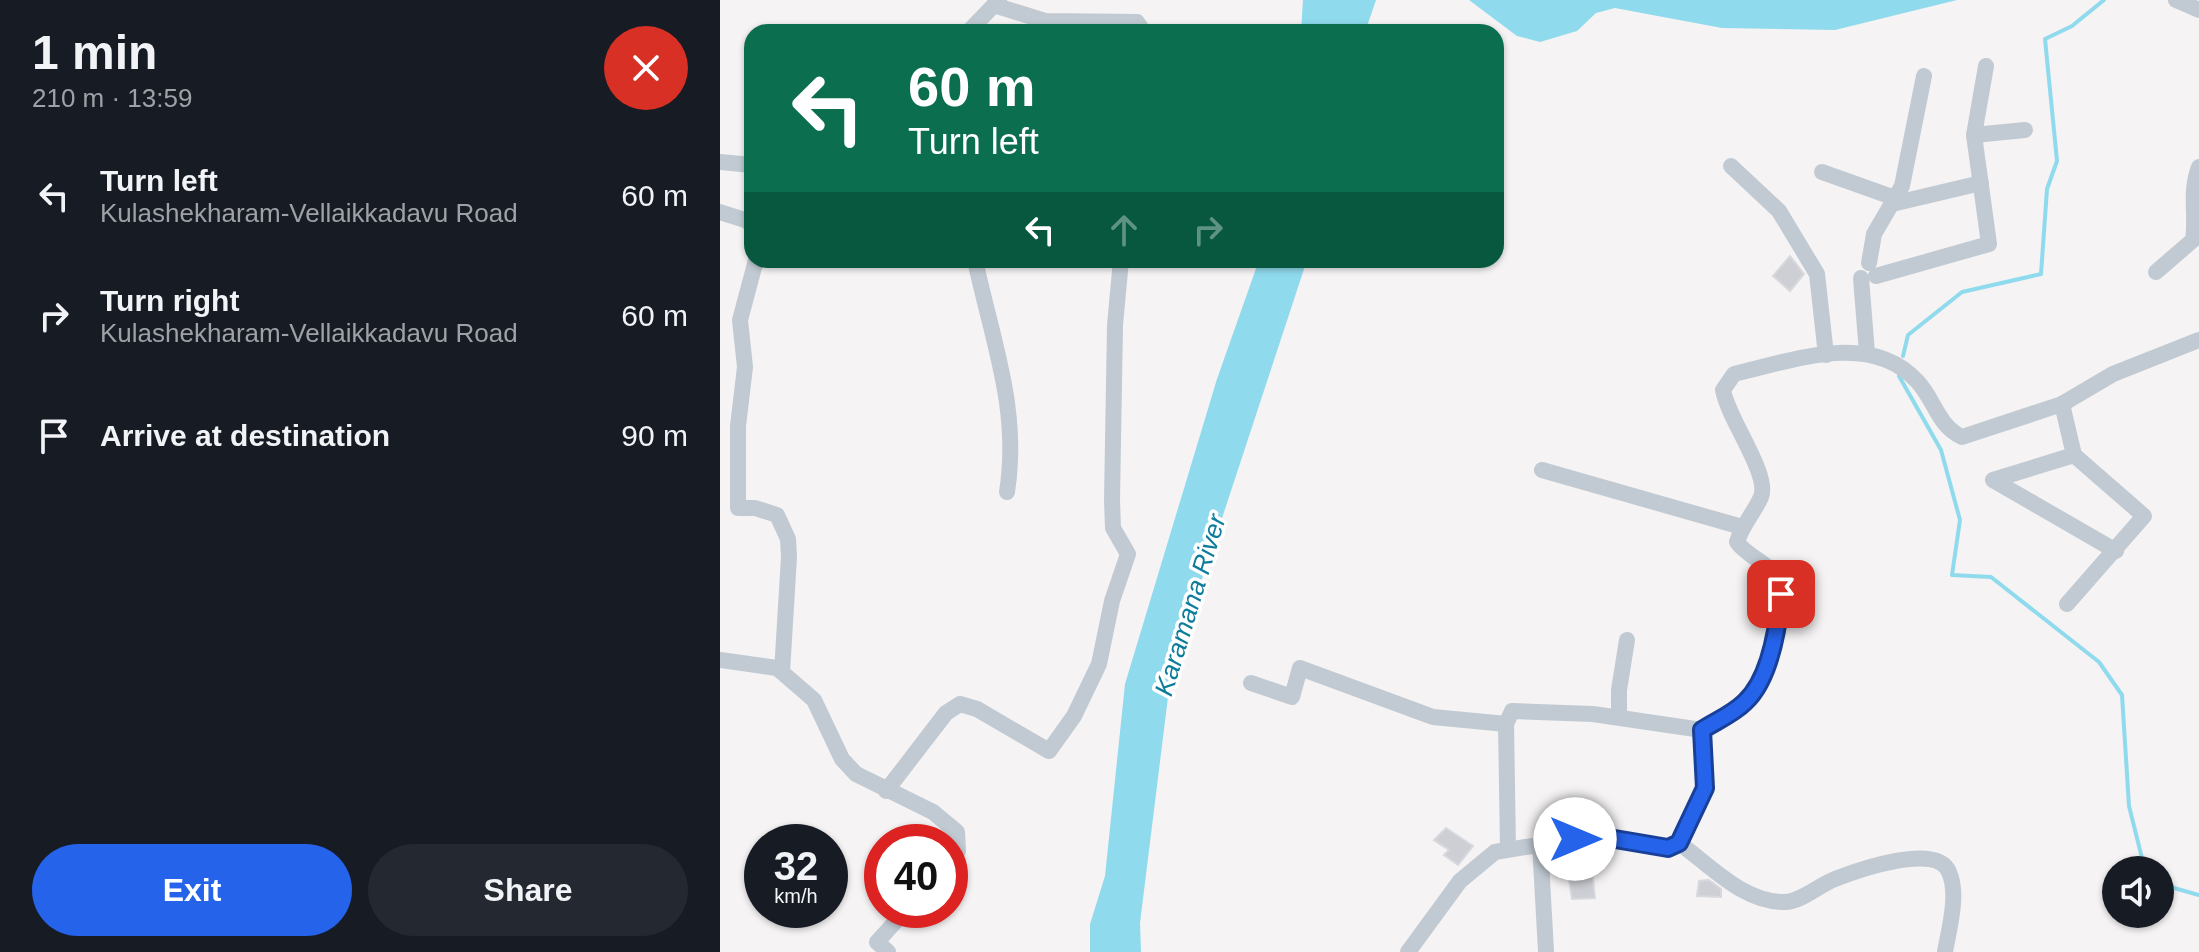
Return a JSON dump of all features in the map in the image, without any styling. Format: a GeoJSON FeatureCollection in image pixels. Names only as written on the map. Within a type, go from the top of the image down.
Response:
{"type":"FeatureCollection","features":[{"type":"Feature","properties":{"kind":"street"},"geometry":{"type":"LineString","coordinates":[[2176,0],[2199,10]]}},
{"type":"Feature","properties":{"kind":"street"},"geometry":{"type":"LineString","coordinates":[[976,24],[997,2],[1045,21],[1138,24]]}},
{"type":"Feature","properties":{"kind":"street"},"geometry":{"type":"LineString","coordinates":[[1868,272],[1989,244],[1974,135],[1986,66]]}},
{"type":"Feature","properties":{"kind":"street"},"geometry":{"type":"LineString","coordinates":[[1867,353],[1868,272],[1874,234],[1902,186],[1924,76]]}},
{"type":"Feature","properties":{"kind":"street"},"geometry":{"type":"LineString","coordinates":[[1974,135],[2025,130]]}},
{"type":"Feature","properties":{"kind":"street"},"geometry":{"type":"LineString","coordinates":[[720,162],[744,164]]}},
{"type":"Feature","properties":{"kind":"street"},"geometry":{"type":"LineString","coordinates":[[1731,166],[1779,211],[1817,274],[1826,355]]}},
{"type":"Feature","properties":{"kind":"street"},"geometry":{"type":"LineString","coordinates":[[2156,272],[2193,240],[2197,218],[2192,204],[2192,186],[2199,167]]}},
{"type":"Feature","properties":{"kind":"street"},"geometry":{"type":"LineString","coordinates":[[1822,172],[1894,201],[1981,183]]}},
{"type":"Feature","properties":{"kind":"street"},"geometry":{"type":"LineString","coordinates":[[720,212],[744,220]]}},
{"type":"Feature","properties":{"kind":"street"},"geometry":{"type":"LineString","coordinates":[[754,268],[740,320],[745,367],[738,426],[738,508],[755,508],[777,515],[788,539],[782,672]]}},
{"type":"Feature","properties":{"kind":"street"},"geometry":{"type":"LineString","coordinates":[[977,268],[1010,408],[1012,462],[1007,492]]}},
{"type":"Feature","properties":{"kind":"street"},"geometry":{"type":"LineString","coordinates":[[886,791],[946,713],[960,704],[977,709],[1049,751],[1074,716],[1099,664],[1112,601],[1128,554],[1113,528],[1112,500],[1115,325],[1120,268]]}},
{"type":"Feature","properties":{"kind":"street"},"geometry":{"type":"LineString","coordinates":[[1508,848],[1506,724],[1512,711],[1553,710],[1702,730],[1747,701],[1770,656],[1778,627],[1781,594],[1778,580],[1770,568],[1744,552],[1737,542],[1742,527],[1761,496],[1762,478],[1727,411],[1723,390],[1734,374],[1826,355],[1867,353],[1894,361],[1918,382],[1947,429],[1962,437],[2062,404],[2113,374],[2199,340]]}},
{"type":"Feature","properties":{"kind":"street"},"geometry":{"type":"LineString","coordinates":[[2062,404],[2074,455],[2144,516],[2067,604]]}},
{"type":"Feature","properties":{"kind":"street"},"geometry":{"type":"LineString","coordinates":[[2074,455],[1993,480],[2116,551]]}},
{"type":"Feature","properties":{"kind":"street"},"geometry":{"type":"LineString","coordinates":[[1542,470],[1742,527]]}},
{"type":"Feature","properties":{"kind":"street"},"geometry":{"type":"LineString","coordinates":[[1619,717],[1619,690],[1627,640]]}},
{"type":"Feature","properties":{"kind":"street"},"geometry":{"type":"LineString","coordinates":[[720,660],[777,668],[814,700],[842,759],[856,774],[950,824]]}},
{"type":"Feature","properties":{"kind":"street"},"geometry":{"type":"LineString","coordinates":[[1251,683],[1292,697],[1300,668],[1433,717],[1506,724]]}},
{"type":"Feature","properties":{"kind":"street"},"geometry":{"type":"LineString","coordinates":[[1408,952],[1460,881],[1495,852],[1540,844],[1609,838],[1668,848],[1679,843],[1705,788],[1702,730]]}},
{"type":"Feature","properties":{"kind":"street"},"geometry":{"type":"LineString","coordinates":[[1679,843],[1750,897],[1787,903],[1835,879],[1861,871],[1922,857],[1937,860],[1949,870],[1953,889],[1945,952]]}},
{"type":"Feature","properties":{"kind":"street"},"geometry":{"type":"LineString","coordinates":[[1540,844],[1546,951]]}},
{"type":"Feature","properties":{"kind":"street"},"geometry":{"type":"LineString","coordinates":[[888,952],[877,942],[890,928]]}},
{"type":"Feature","properties":{"kind":"water"},"geometry":{"type":"Polygon","coordinates":[[[1303,0],[1376,0],[1368,24],[1302,24],[1303,0]]]}},
{"type":"Feature","properties":{"kind":"water"},"geometry":{"type":"Polygon","coordinates":[[[1469,0],[1957,0],[1835,30],[1722,28],[1615,8],[1596,13],[1577,31],[1540,42],[1517,36],[1469,0]]]}},
{"type":"Feature","properties":{"kind":"water","name":"Karamana River"},"geometry":{"type":"Polygon","coordinates":[[[1256,268],[1304,268],[1171,673],[1140,923],[1141,952],[1090,952],[1090,924],[1105,876],[1125,684],[1217,379],[1256,268]]]}},
{"type":"Feature","properties":{"kind":"building"},"geometry":{"type":"Polygon","coordinates":[[[1790,256],[1804,274],[1790,291],[1773,276],[1790,256]]]}},
{"type":"Feature","properties":{"kind":"building"},"geometry":{"type":"Polygon","coordinates":[[[1446,828],[1473,846],[1458,865],[1444,855],[1449,850],[1434,840],[1446,828]]]}},
{"type":"Feature","properties":{"kind":"building"},"geometry":{"type":"Polygon","coordinates":[[[1591,862],[1595,898],[1572,899],[1568,872],[1580,871],[1580,863],[1591,862]]]}},
{"type":"Feature","properties":{"kind":"building"},"geometry":{"type":"Polygon","coordinates":[[[1709,880],[1721,889],[1721,897],[1697,896],[1699,881],[1709,880]]]}},
{"type":"Feature","properties":{"kind":"waterway"},"geometry":{"type":"LineString","coordinates":[[1903,356],[1908,335],[1962,292],[2041,274],[2047,189],[2057,161],[2045,39],[2072,26],[2104,0]]}},
{"type":"Feature","properties":{"kind":"waterway"},"geometry":{"type":"LineString","coordinates":[[1899,376],[1941,450],[1960,520],[1952,575],[1991,577],[2099,662],[2122,695],[2129,806],[2142,856]]}},
{"type":"Feature","properties":{"kind":"waterway"},"geometry":{"type":"LineString","coordinates":[[2174,888],[2199,895]]}},
{"type":"Feature","properties":{"kind":"route"},"geometry":{"type":"LineString","coordinates":[[1575,839],[1609,838],[1668,848],[1679,843],[1705,788],[1702,730],[1747,701],[1770,656],[1778,627],[1781,594]]}}]}
